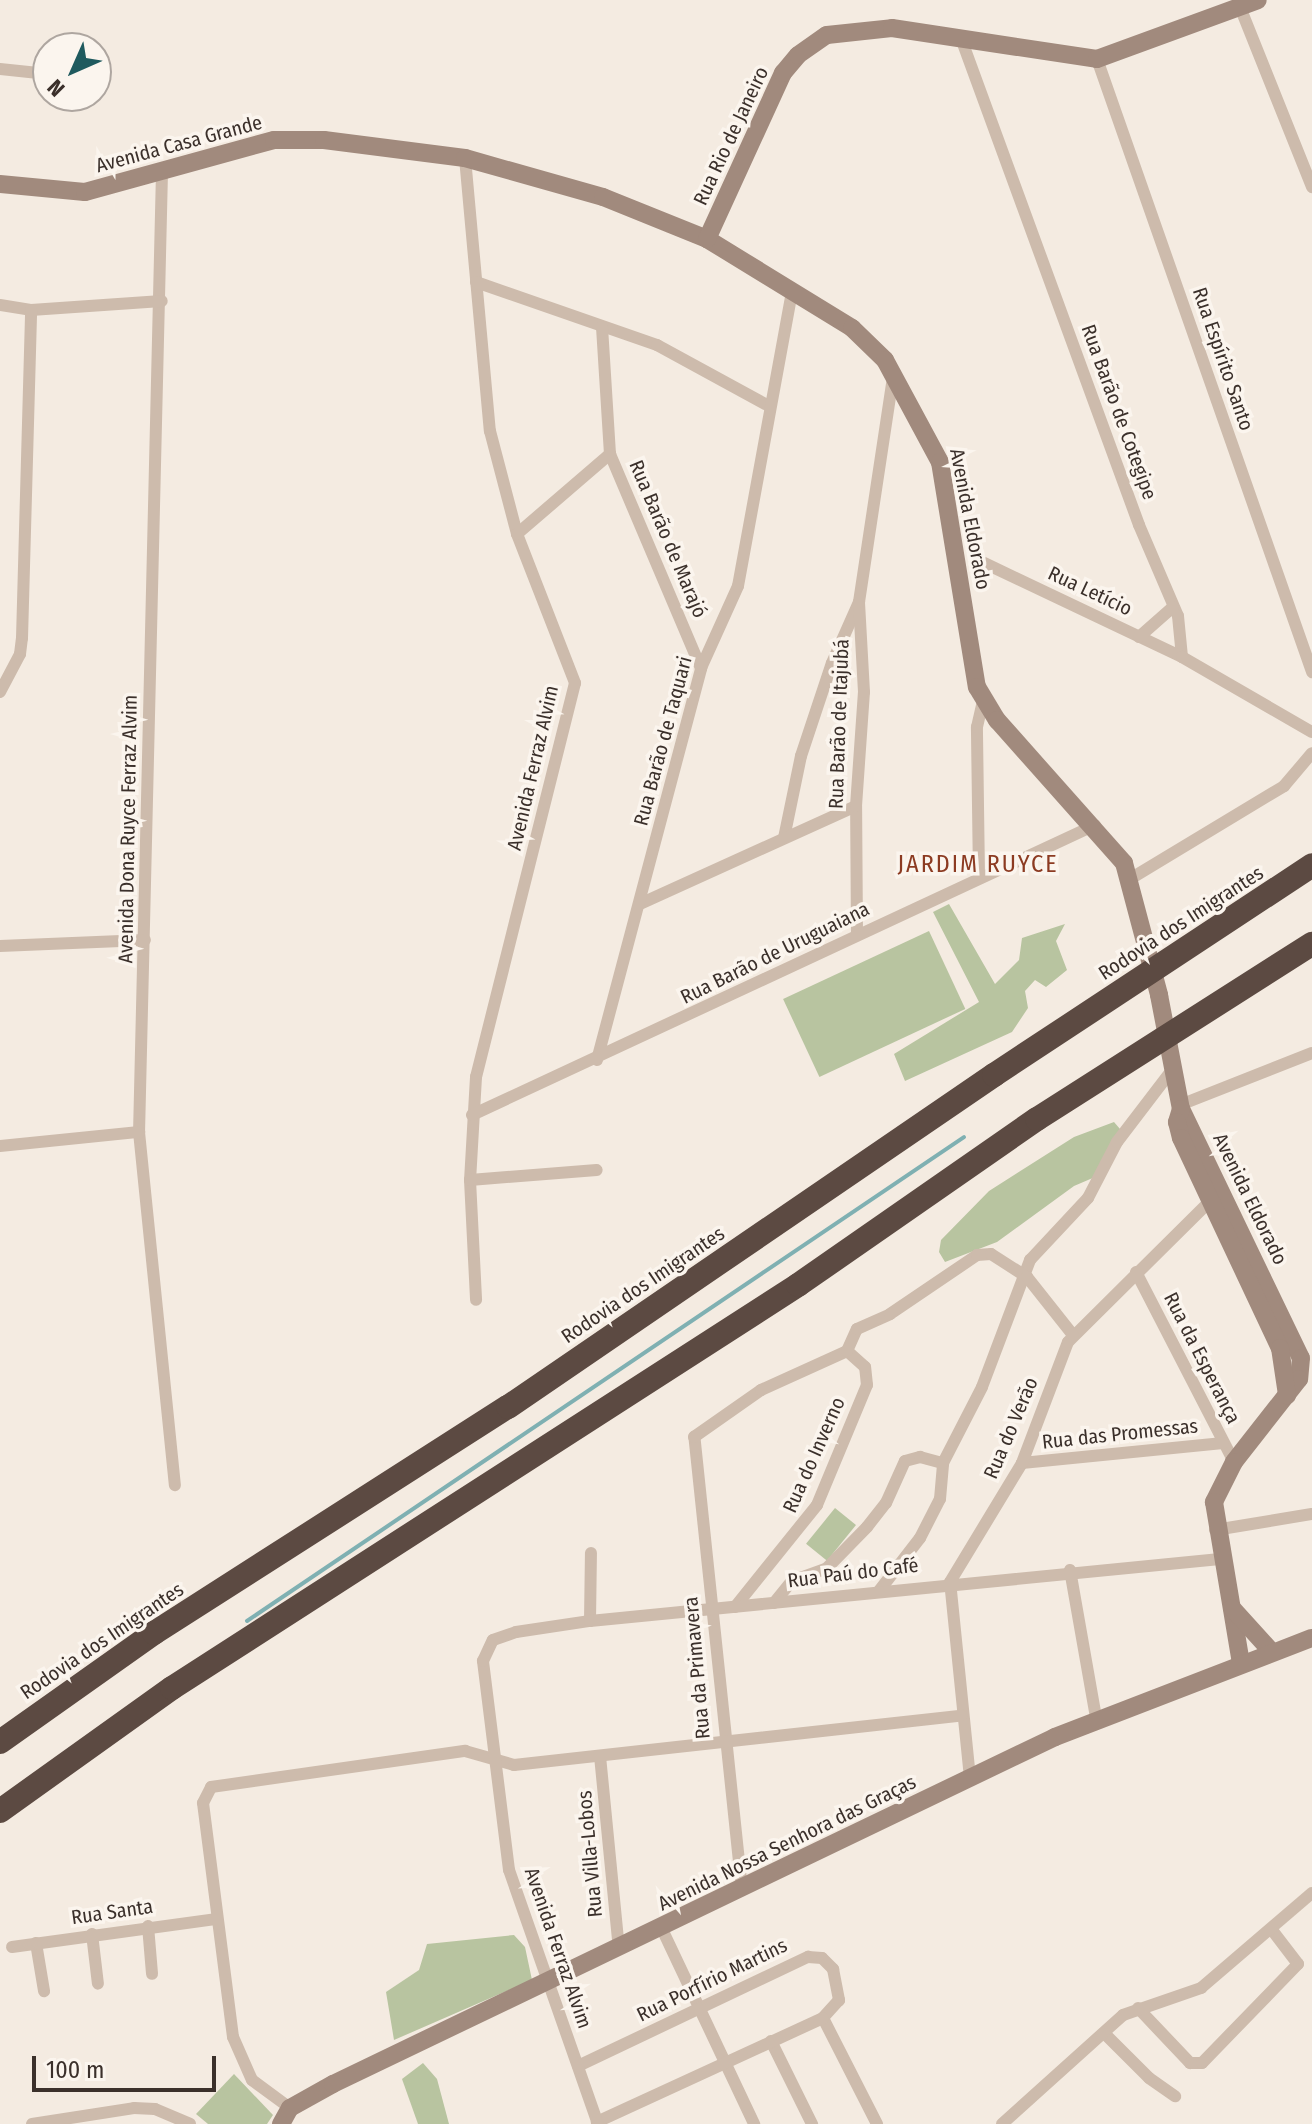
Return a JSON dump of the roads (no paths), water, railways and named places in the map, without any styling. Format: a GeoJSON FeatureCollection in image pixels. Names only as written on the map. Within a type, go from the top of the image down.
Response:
{"type":"FeatureCollection","features":[{"type":"Feature","properties":{"kind":"highway","name":"Rodovia dos Imigrantes"},"geometry":{"type":"LineString","coordinates":[[0,1742],[154,1633],[508,1407],[994,1075],[1312,865]]}},
{"type":"Feature","properties":{"kind":"highway"},"geometry":{"type":"LineString","coordinates":[[0,1811],[172,1688],[798,1285],[1037,1119],[1312,944]]}},
{"type":"Feature","properties":{"kind":"main road","name":"Rua Rio de Janeiro"},"geometry":{"type":"LineString","coordinates":[[707,239],[783,73],[813,41],[866,28],[1097,59],[1249,3]]}},
{"type":"Feature","properties":{"kind":"main road","name":"Avenida Casa Grande"},"geometry":{"type":"LineString","coordinates":[[0,184],[85,192],[162,172],[212,153],[274,140],[324,140],[465,158]]}},
{"type":"Feature","properties":{"kind":"main road","name":"Avenida Eldorado"},"geometry":{"type":"LineString","coordinates":[[465,158],[603,197],[707,239],[792,291],[865,339],[894,374],[940,462],[983,700],[1095,825],[1130,879],[1181,1107],[1215,1196],[1266,1298],[1301,1358],[1299,1379],[1234,1462],[1214,1502],[1215,1530],[1241,1663]]}},
{"type":"Feature","properties":{"kind":"main road"},"geometry":{"type":"LineString","coordinates":[[1230,1606],[1271,1651]]}},
{"type":"Feature","properties":{"kind":"main road","name":"Avenida Nossa Senhora das Graças"},"geometry":{"type":"LineString","coordinates":[[285,2116],[548,1981],[662,1929],[1096,1718],[1312,1638]]}},
{"type":"Feature","properties":{"kind":"street"},"geometry":{"type":"LineString","coordinates":[[1249,3],[1312,187]]}},
{"type":"Feature","properties":{"kind":"street","name":"Rua Barão de Cotegipe"},"geometry":{"type":"LineString","coordinates":[[962,41],[1173,607],[1183,637],[1182,657]]}},
{"type":"Feature","properties":{"kind":"street","name":"Rua Espírito Santo"},"geometry":{"type":"LineString","coordinates":[[1097,59],[1312,672]]}},
{"type":"Feature","properties":{"kind":"street"},"geometry":{"type":"LineString","coordinates":[[0,69],[32,72]]}},
{"type":"Feature","properties":{"kind":"street","name":"Avenida Ferraz Alvim"},"geometry":{"type":"LineString","coordinates":[[465,158],[490,431],[517,534],[572,668],[574,695],[484,1038],[472,1115],[470,1180],[476,1300]]}},
{"type":"Feature","properties":{"kind":"street","name":"Avenida Dona Ruyce Ferraz Alvim"},"geometry":{"type":"LineString","coordinates":[[162,172],[162,301],[139,1132],[175,1485]]}},
{"type":"Feature","properties":{"kind":"street"},"geometry":{"type":"LineString","coordinates":[[476,282],[657,345],[769,406]]}},
{"type":"Feature","properties":{"kind":"street","name":"Rua Barão de Taquari"},"geometry":{"type":"LineString","coordinates":[[597,1060],[642,903],[701,668],[738,586],[792,291]]}},
{"type":"Feature","properties":{"kind":"street"},"geometry":{"type":"LineString","coordinates":[[0,305],[31,310],[162,301]]}},
{"type":"Feature","properties":{"kind":"street"},"geometry":{"type":"LineString","coordinates":[[0,692],[13,672],[22,638],[31,310]]}},
{"type":"Feature","properties":{"kind":"street","name":"Rua Barão de Marajó"},"geometry":{"type":"LineString","coordinates":[[602,327],[610,454],[701,668]]}},
{"type":"Feature","properties":{"kind":"street","name":"Rua Barão de Itajubá"},"geometry":{"type":"LineString","coordinates":[[857,935],[856,806],[864,692],[859,602],[894,374]]}},
{"type":"Feature","properties":{"kind":"street"},"geometry":{"type":"LineString","coordinates":[[517,534],[610,454]]}},
{"type":"Feature","properties":{"kind":"street","name":"Rua Letício"},"geometry":{"type":"LineString","coordinates":[[980,561],[1182,657]]}},
{"type":"Feature","properties":{"kind":"street"},"geometry":{"type":"LineString","coordinates":[[784,838],[801,756],[839,643],[859,602]]}},
{"type":"Feature","properties":{"kind":"street"},"geometry":{"type":"LineString","coordinates":[[1139,637],[1173,607]]}},
{"type":"Feature","properties":{"kind":"street"},"geometry":{"type":"LineString","coordinates":[[1182,657],[1312,732]]}},
{"type":"Feature","properties":{"kind":"street"},"geometry":{"type":"LineString","coordinates":[[979,877],[977,727],[983,700]]}},
{"type":"Feature","properties":{"kind":"street"},"geometry":{"type":"LineString","coordinates":[[1130,879],[1284,786],[1312,753]]}},
{"type":"Feature","properties":{"kind":"street"},"geometry":{"type":"LineString","coordinates":[[642,903],[856,806]]}},
{"type":"Feature","properties":{"kind":"street","name":"Rua Barão de Uruguaiana"},"geometry":{"type":"LineString","coordinates":[[472,1115],[597,1060],[979,877],[1095,825]]}},
{"type":"Feature","properties":{"kind":"street"},"geometry":{"type":"LineString","coordinates":[[0,946],[145,940]]}},
{"type":"Feature","properties":{"kind":"street"},"geometry":{"type":"LineString","coordinates":[[1181,1107],[1312,1053]]}},
{"type":"Feature","properties":{"kind":"street"},"geometry":{"type":"LineString","coordinates":[[879,1591],[935,1510],[943,1491],[943,1463],[1027,1277],[1030,1260],[1088,1198],[1117,1142],[1172,1070]]}},
{"type":"Feature","properties":{"kind":"street"},"geometry":{"type":"LineString","coordinates":[[0,1146],[139,1132]]}},
{"type":"Feature","properties":{"kind":"street"},"geometry":{"type":"LineString","coordinates":[[470,1180],[597,1170]]}},
{"type":"Feature","properties":{"kind":"street","name":"Rua do Verão"},"geometry":{"type":"LineString","coordinates":[[950,1582],[1022,1463],[1073,1335],[1215,1196]]}},
{"type":"Feature","properties":{"kind":"street"},"geometry":{"type":"LineString","coordinates":[[847,1351],[857,1329],[890,1314],[969,1258],[991,1254],[1027,1277],[1073,1335]]}},
{"type":"Feature","properties":{"kind":"street","name":"Rua da Esperança"},"geometry":{"type":"LineString","coordinates":[[1136,1272],[1234,1462]]}},
{"type":"Feature","properties":{"kind":"street","name":"Rua da Primavera"},"geometry":{"type":"LineString","coordinates":[[742,1890],[693,1442],[698,1432],[761,1390],[847,1351]]}},
{"type":"Feature","properties":{"kind":"street","name":"Rua do Inverno"},"geometry":{"type":"LineString","coordinates":[[735,1607],[817,1505],[867,1385],[865,1367],[847,1351]]}},
{"type":"Feature","properties":{"kind":"street","name":"Rua das Promessas"},"geometry":{"type":"LineString","coordinates":[[1022,1463],[1223,1443]]}},
{"type":"Feature","properties":{"kind":"street"},"geometry":{"type":"LineString","coordinates":[[774,1603],[792,1581],[827,1568],[867,1527],[886,1503],[905,1461],[920,1457],[943,1463]]}},
{"type":"Feature","properties":{"kind":"street"},"geometry":{"type":"LineString","coordinates":[[1215,1530],[1312,1514]]}},
{"type":"Feature","properties":{"kind":"street"},"geometry":{"type":"LineString","coordinates":[[590,1621],[591,1553]]}},
{"type":"Feature","properties":{"kind":"street","name":"Rua Paú do Café"},"geometry":{"type":"LineString","coordinates":[[493,1640],[590,1621],[712,1611],[1070,1570],[1220,1559]]}},
{"type":"Feature","properties":{"kind":"street"},"geometry":{"type":"LineString","coordinates":[[1070,1570],[1096,1718]]}},
{"type":"Feature","properties":{"kind":"street"},"geometry":{"type":"LineString","coordinates":[[950,1582],[961,1716],[970,1778]]}},
{"type":"Feature","properties":{"kind":"street","name":"Avenida Ferraz Alvim"},"geometry":{"type":"LineString","coordinates":[[493,1640],[483,1661],[509,1870],[598,2123]]}},
{"type":"Feature","properties":{"kind":"street"},"geometry":{"type":"LineString","coordinates":[[285,2116],[252,2080],[240,2060],[217,1919],[203,1803],[211,1787],[465,1751],[514,1765],[961,1716]]}},
{"type":"Feature","properties":{"kind":"street","name":"Rua Villa-Lobos"},"geometry":{"type":"LineString","coordinates":[[600,1756],[619,1949]]}},
{"type":"Feature","properties":{"kind":"street"},"geometry":{"type":"LineString","coordinates":[[1002,2124],[1138,2008],[1201,1988],[1311,1894]]}},
{"type":"Feature","properties":{"kind":"street","name":"Rua Santa"},"geometry":{"type":"LineString","coordinates":[[12,1947],[148,1926],[217,1919]]}},
{"type":"Feature","properties":{"kind":"street"},"geometry":{"type":"LineString","coordinates":[[148,1926],[152,1974]]}},
{"type":"Feature","properties":{"kind":"street"},"geometry":{"type":"LineString","coordinates":[[662,1929],[754,2124]]}},
{"type":"Feature","properties":{"kind":"street"},"geometry":{"type":"LineString","coordinates":[[1138,2008],[1190,2063],[1202,2063],[1294,1971],[1297,1958],[1272,1930]]}},
{"type":"Feature","properties":{"kind":"street"},"geometry":{"type":"LineString","coordinates":[[92,1934],[98,1984]]}},
{"type":"Feature","properties":{"kind":"street"},"geometry":{"type":"LineString","coordinates":[[36,1943],[44,1991]]}},
{"type":"Feature","properties":{"kind":"street","name":"Rua Porfírio Martins"},"geometry":{"type":"LineString","coordinates":[[578,2066],[816,1956],[833,1969],[840,1992],[823,2018]]}},
{"type":"Feature","properties":{"kind":"street"},"geometry":{"type":"LineString","coordinates":[[598,2123],[823,2018],[877,2124]]}},
{"type":"Feature","properties":{"kind":"street"},"geometry":{"type":"LineString","coordinates":[[1105,2034],[1149,2078],[1175,2096]]}},
{"type":"Feature","properties":{"kind":"street"},"geometry":{"type":"LineString","coordinates":[[771,2041],[812,2124]]}},
{"type":"Feature","properties":{"kind":"street"},"geometry":{"type":"LineString","coordinates":[[34,2124],[155,2109],[190,2124]]}},
{"type":"Feature","properties":{"kind":"waterway"},"geometry":{"type":"LineString","coordinates":[[247,1621],[964,1137]]}},
{"type":"Feature","properties":{"kind":"district","name":"JARDIM RUYCE"},"geometry":{"type":"Point","coordinates":[978,865]}}]}
